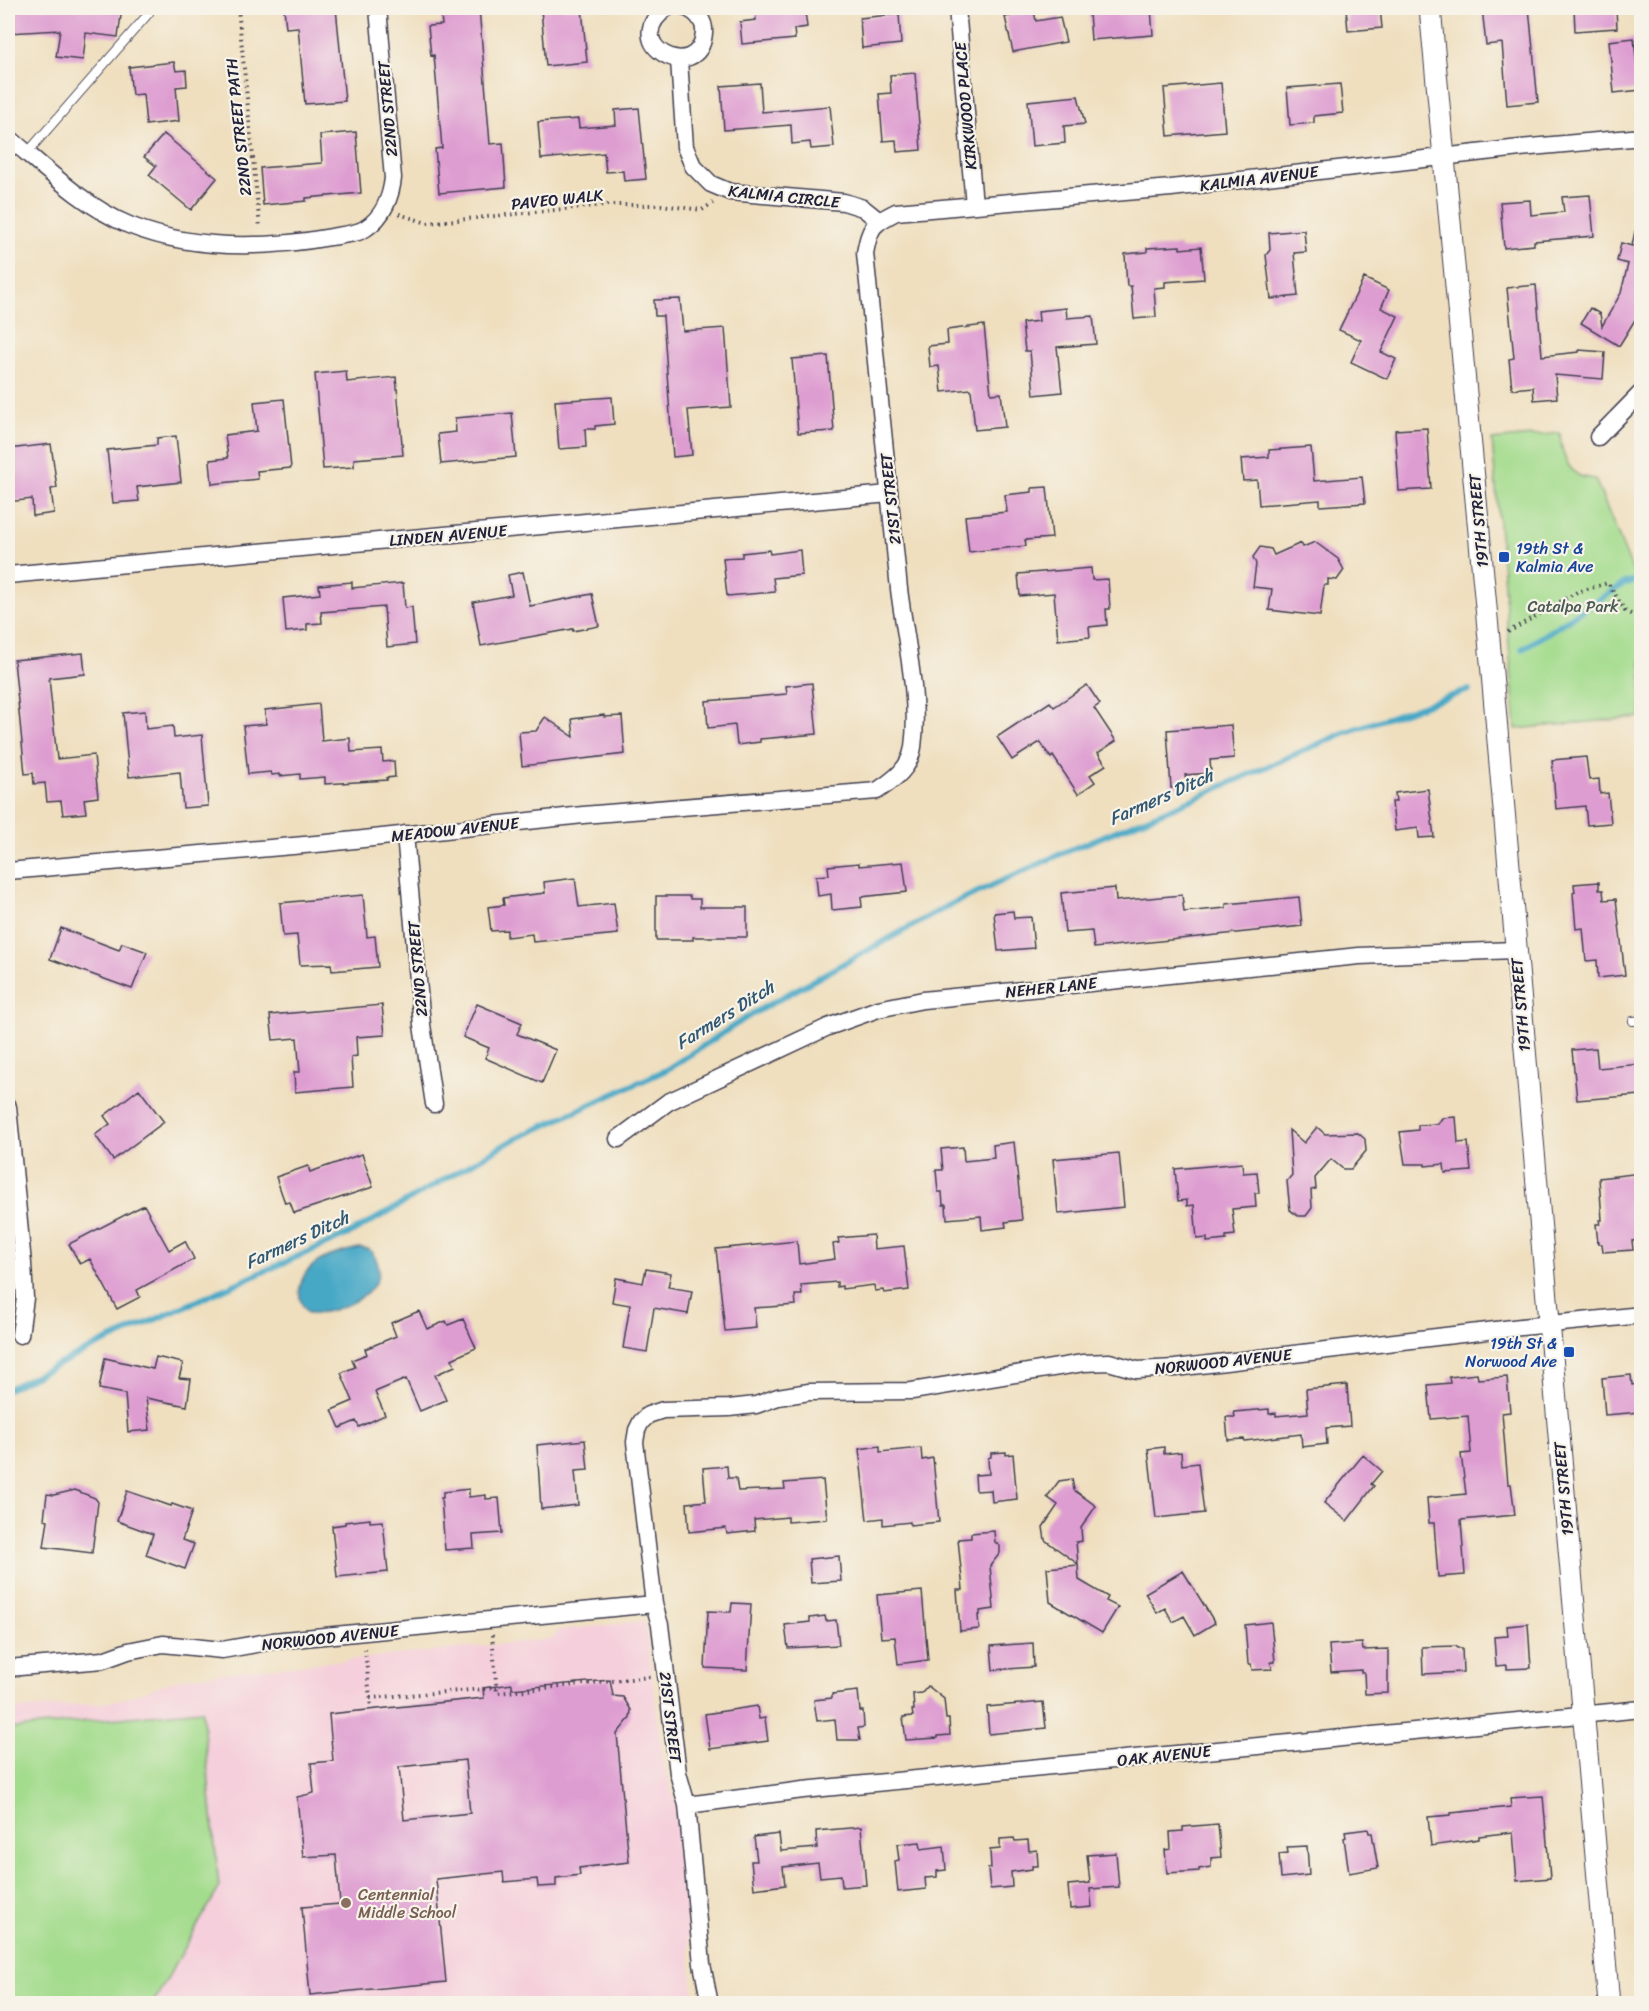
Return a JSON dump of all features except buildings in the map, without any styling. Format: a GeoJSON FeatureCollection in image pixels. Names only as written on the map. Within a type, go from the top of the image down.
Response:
{"type":"FeatureCollection","features":[{"type":"Feature","properties":{"kind":"street","name":"22ND STREET"},"geometry":{"type":"LineString","coordinates":[[378,8],[393,177],[392,190],[384,208]]}},
{"type":"Feature","properties":{"kind":"street"},"geometry":{"type":"LineString","coordinates":[[667,8],[656,15],[650,30],[653,45],[664,56],[679,60],[693,54],[703,42],[704,27],[697,13],[687,8]]}},
{"type":"Feature","properties":{"kind":"street","name":"KIRKWOOD PLACE"},"geometry":{"type":"LineString","coordinates":[[957,8],[974,205]]}},
{"type":"Feature","properties":{"kind":"street","name":"19TH STREET"},"geometry":{"type":"LineString","coordinates":[[1430,8],[1489,639],[1609,2004]]}},
{"type":"Feature","properties":{"kind":"street","name":"KALMIA CIRCLE"},"geometry":{"type":"LineString","coordinates":[[679,60],[685,147],[693,166],[711,184],[730,192],[844,202],[863,208],[878,220]]}},
{"type":"Feature","properties":{"kind":"street"},"geometry":{"type":"LineString","coordinates":[[8,137],[93,206],[127,224],[163,237],[232,246],[300,242],[364,230],[374,223],[384,208]]}},
{"type":"Feature","properties":{"kind":"street","name":"KALMIA AVENUE"},"geometry":{"type":"LineString","coordinates":[[878,220],[896,212],[1171,188],[1641,137]]}},
{"type":"Feature","properties":{"kind":"street","name":"21ST STREET"},"geometry":{"type":"LineString","coordinates":[[878,220],[868,233],[865,254],[889,494],[914,704],[913,749],[906,766],[898,777]]}},
{"type":"Feature","properties":{"kind":"street"},"geometry":{"type":"LineString","coordinates":[[1598,437],[1641,392]]}},
{"type":"Feature","properties":{"kind":"street","name":"LINDEN AVENUE"},"geometry":{"type":"LineString","coordinates":[[8,575],[889,494]]}},
{"type":"Feature","properties":{"kind":"street","name":"MEADOW AVENUE"},"geometry":{"type":"LineString","coordinates":[[8,871],[327,843],[583,815],[853,794],[877,791],[898,777]]}},
{"type":"Feature","properties":{"kind":"street","name":"22ND STREET"},"geometry":{"type":"LineString","coordinates":[[405,834],[422,1025],[434,1104]]}},
{"type":"Feature","properties":{"kind":"street","name":"NEHER LANE"},"geometry":{"type":"LineString","coordinates":[[618,1139],[668,1102],[828,1027],[878,1009],[934,999],[1359,956],[1515,950]]}},
{"type":"Feature","properties":{"kind":"street"},"geometry":{"type":"LineString","coordinates":[[8,1107],[25,1298],[20,1335]]}},
{"type":"Feature","properties":{"kind":"street","name":"NORWOOD AVENUE"},"geometry":{"type":"LineString","coordinates":[[637,1430],[648,1415],[663,1410],[756,1405],[778,1397],[810,1392],[912,1391],[1083,1363],[1109,1362],[1137,1370],[1174,1368],[1641,1315]]}},
{"type":"Feature","properties":{"kind":"street","name":"21ST STREET"},"geometry":{"type":"LineString","coordinates":[[637,1430],[635,1443],[654,1604],[660,1625],[678,1773],[687,1805],[702,1964],[710,2004]]}},
{"type":"Feature","properties":{"kind":"street","name":"NORWOOD AVENUE"},"geometry":{"type":"LineString","coordinates":[[8,1668],[103,1660],[128,1651],[163,1644],[222,1650],[273,1641],[654,1604]]}},
{"type":"Feature","properties":{"kind":"street","name":"OAK AVENUE"},"geometry":{"type":"LineString","coordinates":[[687,1805],[803,1790],[1641,1709]]}},
{"type":"Feature","properties":{"kind":"lane"},"geometry":{"type":"LineString","coordinates":[[27,153],[148,13]]}},
{"type":"Feature","properties":{"kind":"path","name":"22ND STREET PATH"},"geometry":{"type":"LineString","coordinates":[[238,8],[262,244]]}},
{"type":"Feature","properties":{"kind":"path","name":"PAVEO WALK"},"geometry":{"type":"LineString","coordinates":[[384,208],[427,224],[604,205],[661,205],[702,210],[730,192]]}},
{"type":"Feature","properties":{"kind":"path"},"geometry":{"type":"LineString","coordinates":[[1489,639],[1516,629],[1577,592],[1608,583],[1625,611],[1641,620]]}},
{"type":"Feature","properties":{"kind":"path"},"geometry":{"type":"LineString","coordinates":[[491,1620],[497,1693],[665,1675]]}},
{"type":"Feature","properties":{"kind":"path"},"geometry":{"type":"LineString","coordinates":[[364,1633],[371,1708]]}},
{"type":"Feature","properties":{"kind":"path"},"geometry":{"type":"LineString","coordinates":[[370,1698],[497,1688]]}},
{"type":"Feature","properties":{"kind":"shaded area","name":"Centennial Middle School"},"geometry":{"type":"Polygon","coordinates":[[[645,1621],[663,1762],[676,1804],[694,2001],[668,2004],[8,2004],[8,1710],[103,1703],[123,1699],[182,1678],[552,1639],[559,1630],[645,1621]]]}},
{"type":"Feature","properties":{"kind":"green space","name":"Catalpa Park"},"geometry":{"type":"Polygon","coordinates":[[[1560,433],[1567,463],[1580,476],[1595,479],[1641,591],[1641,717],[1516,729],[1492,440],[1560,433]]]}},
{"type":"Feature","properties":{"kind":"green space"},"geometry":{"type":"Polygon","coordinates":[[[202,1710],[219,1888],[153,2003],[8,2003],[8,1729],[202,1710]]]}},
{"type":"Feature","properties":{"kind":"water"},"geometry":{"type":"Polygon","coordinates":[[[359,1248],[369,1249],[377,1263],[378,1275],[373,1286],[350,1304],[308,1313],[299,1294],[303,1278],[308,1270],[332,1255],[359,1248]]]}},
{"type":"Feature","properties":{"kind":"waterway","name":"Farmers Ditch"},"geometry":{"type":"LineString","coordinates":[[1522,649],[1625,583],[1642,579]]}},
{"type":"Feature","properties":{"kind":"waterway","name":"Farmers Ditch"},"geometry":{"type":"LineString","coordinates":[[8,1389],[100,1344],[353,1232],[511,1141],[666,1070],[752,1014],[950,905],[1065,852],[1346,732],[1469,690]]}},
{"type":"Feature","properties":{"kind":"place","name":"19th St & Kalmia Ave"},"geometry":{"type":"Point","coordinates":[1504,557]}},
{"type":"Feature","properties":{"kind":"place","name":"19th St & Norwood Ave"},"geometry":{"type":"Point","coordinates":[1569,1352]}},
{"type":"Feature","properties":{"kind":"place","name":"Centennial Middle School"},"geometry":{"type":"Point","coordinates":[346,1903]}}]}
